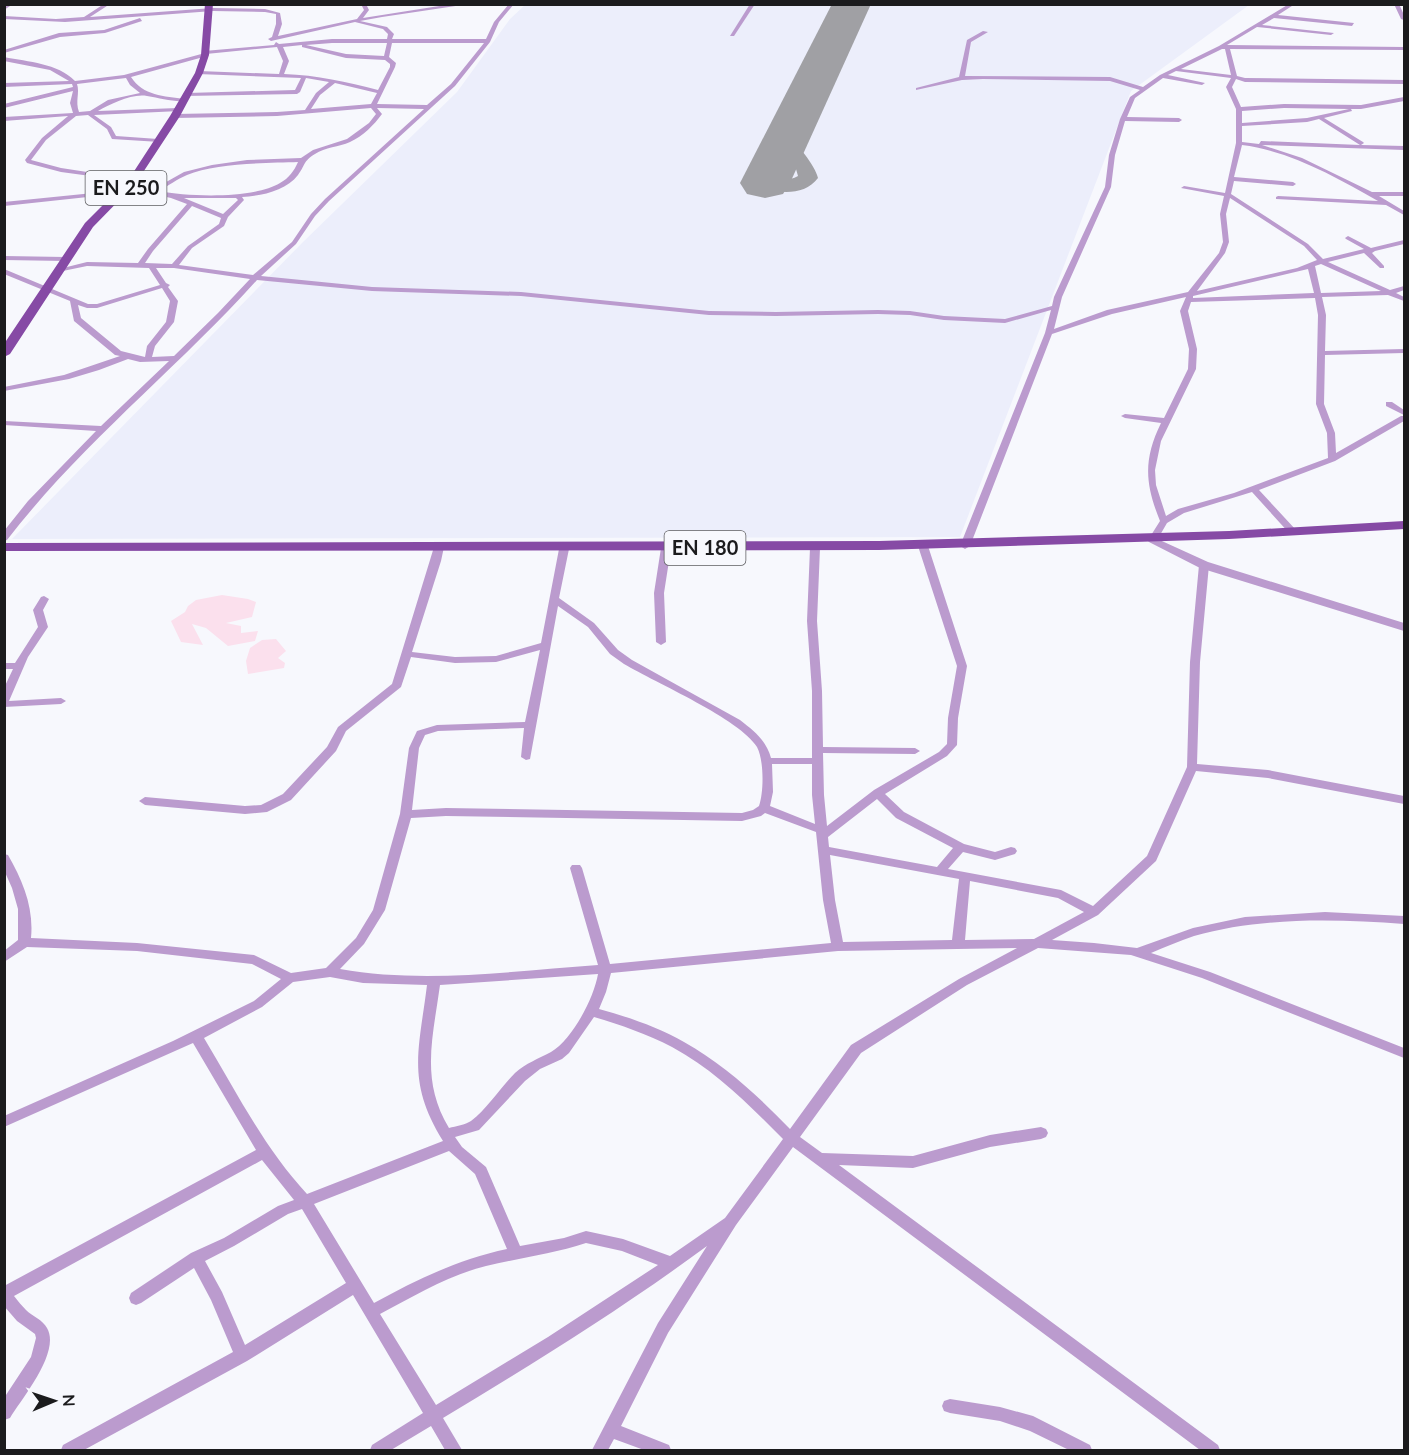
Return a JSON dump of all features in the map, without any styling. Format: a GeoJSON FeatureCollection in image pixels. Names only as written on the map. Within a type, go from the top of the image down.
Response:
{"type":"FeatureCollection","features":[{"type":"Feature","properties":{"kind":"main road","name":"EN 250"},"geometry":{"type":"LineString","coordinates":[[4,354],[89,225],[128,187],[176,113],[199,73],[206,53],[208,7]]}},
{"type":"Feature","properties":{"kind":"main road","name":"EN 180"},"geometry":{"type":"LineString","coordinates":[[4,546],[666,549],[965,546],[1153,540],[1404,525]]}},
{"type":"Feature","properties":{"kind":"street"},"geometry":{"type":"LineString","coordinates":[[4,9],[11,4]]}},
{"type":"Feature","properties":{"kind":"street"},"geometry":{"type":"LineString","coordinates":[[59,35],[59,30],[65,25],[84,18],[108,4]]}},
{"type":"Feature","properties":{"kind":"street"},"geometry":{"type":"LineString","coordinates":[[192,4],[274,11],[278,13],[279,24],[271,39]]}},
{"type":"Feature","properties":{"kind":"street"},"geometry":{"type":"LineString","coordinates":[[357,22],[367,10],[363,4]]}},
{"type":"Feature","properties":{"kind":"street"},"geometry":{"type":"LineString","coordinates":[[4,106],[75,86],[128,77],[206,53],[382,15],[467,4]]}},
{"type":"Feature","properties":{"kind":"street"},"geometry":{"type":"LineString","coordinates":[[4,538],[45,489],[102,429],[221,315],[255,277],[301,237],[313,214],[453,85],[488,41],[498,22],[512,4]]}},
{"type":"Feature","properties":{"kind":"street"},"geometry":{"type":"LineString","coordinates":[[732,35],[753,4]]}},
{"type":"Feature","properties":{"kind":"street"},"geometry":{"type":"LineString","coordinates":[[965,546],[1049,333],[1055,307],[1108,186],[1112,155],[1123,119],[1134,97],[1162,76],[1224,47],[1293,4]]}},
{"type":"Feature","properties":{"kind":"street"},"geometry":{"type":"LineString","coordinates":[[1396,4],[1404,19]]}},
{"type":"Feature","properties":{"kind":"street"},"geometry":{"type":"LineString","coordinates":[[4,17],[73,20],[160,14],[208,7]]}},
{"type":"Feature","properties":{"kind":"street"},"geometry":{"type":"LineString","coordinates":[[4,52],[59,35],[105,31],[160,14]]}},
{"type":"Feature","properties":{"kind":"street"},"geometry":{"type":"LineString","coordinates":[[1273,16],[1352,24]]}},
{"type":"Feature","properties":{"kind":"street"},"geometry":{"type":"LineString","coordinates":[[357,22],[385,28],[391,34],[386,57]]}},
{"type":"Feature","properties":{"kind":"street"},"geometry":{"type":"LineString","coordinates":[[1257,26],[1331,33]]}},
{"type":"Feature","properties":{"kind":"street"},"geometry":{"type":"LineString","coordinates":[[962,78],[969,41],[985,32]]}},
{"type":"Feature","properties":{"kind":"street"},"geometry":{"type":"LineString","coordinates":[[271,39],[280,47],[286,61],[281,76]]}},
{"type":"Feature","properties":{"kind":"street"},"geometry":{"type":"LineString","coordinates":[[230,49],[280,47],[332,41],[488,41]]}},
{"type":"Feature","properties":{"kind":"street"},"geometry":{"type":"LineString","coordinates":[[301,45],[346,56],[386,57],[393,63],[393,68],[383,82],[381,92],[373,106]]}},
{"type":"Feature","properties":{"kind":"street"},"geometry":{"type":"LineString","coordinates":[[1224,47],[1404,50]]}},
{"type":"Feature","properties":{"kind":"street"},"geometry":{"type":"LineString","coordinates":[[1164,521],[1151,486],[1154,446],[1190,379],[1193,364],[1193,339],[1184,310],[1189,297],[1222,253],[1226,242],[1223,214],[1239,143],[1239,109],[1229,87],[1234,77],[1224,47]]}},
{"type":"Feature","properties":{"kind":"street"},"geometry":{"type":"LineString","coordinates":[[4,59],[55,70],[69,76],[75,86],[73,103],[76,113]]}},
{"type":"Feature","properties":{"kind":"street"},"geometry":{"type":"LineString","coordinates":[[1174,70],[1257,81],[1404,82]]}},
{"type":"Feature","properties":{"kind":"street"},"geometry":{"type":"LineString","coordinates":[[199,73],[304,76],[381,92]]}},
{"type":"Feature","properties":{"kind":"street"},"geometry":{"type":"LineString","coordinates":[[128,77],[136,89],[146,93],[185,97],[297,92],[304,76]]}},
{"type":"Feature","properties":{"kind":"street"},"geometry":{"type":"LineString","coordinates":[[1162,76],[1202,83]]}},
{"type":"Feature","properties":{"kind":"street"},"geometry":{"type":"LineString","coordinates":[[918,89],[962,78],[1110,79],[1144,89]]}},
{"type":"Feature","properties":{"kind":"street"},"geometry":{"type":"LineString","coordinates":[[309,110],[318,94],[334,81]]}},
{"type":"Feature","properties":{"kind":"street"},"geometry":{"type":"LineString","coordinates":[[4,85],[75,86]]}},
{"type":"Feature","properties":{"kind":"street"},"geometry":{"type":"LineString","coordinates":[[91,112],[110,100],[146,93]]}},
{"type":"Feature","properties":{"kind":"street"},"geometry":{"type":"LineString","coordinates":[[1238,125],[1321,118],[1404,99]]}},
{"type":"Feature","properties":{"kind":"street"},"geometry":{"type":"LineString","coordinates":[[4,119],[91,112],[278,114],[373,106],[427,107]]}},
{"type":"Feature","properties":{"kind":"street"},"geometry":{"type":"LineString","coordinates":[[155,191],[186,173],[212,167],[247,162],[302,160],[315,151],[339,145],[361,132],[379,114],[373,106]]}},
{"type":"Feature","properties":{"kind":"street"},"geometry":{"type":"LineString","coordinates":[[1239,109],[1284,106],[1361,107]]}},
{"type":"Feature","properties":{"kind":"street"},"geometry":{"type":"LineString","coordinates":[[91,112],[93,117],[109,128],[114,138],[158,141]]}},
{"type":"Feature","properties":{"kind":"street"},"geometry":{"type":"LineString","coordinates":[[76,113],[44,140],[28,158],[29,162],[128,187],[155,191],[225,216]]}},
{"type":"Feature","properties":{"kind":"street"},"geometry":{"type":"LineString","coordinates":[[1321,118],[1346,135],[1368,146]]}},
{"type":"Feature","properties":{"kind":"street"},"geometry":{"type":"LineString","coordinates":[[1123,119],[1179,120]]}},
{"type":"Feature","properties":{"kind":"street"},"geometry":{"type":"LineString","coordinates":[[1239,143],[1404,148]]}},
{"type":"Feature","properties":{"kind":"street"},"geometry":{"type":"LineString","coordinates":[[1253,143],[1307,163],[1404,213]]}},
{"type":"Feature","properties":{"kind":"street"},"geometry":{"type":"LineString","coordinates":[[173,196],[238,196],[267,191],[297,175],[302,160]]}},
{"type":"Feature","properties":{"kind":"street"},"geometry":{"type":"LineString","coordinates":[[1232,179],[1293,184]]}},
{"type":"Feature","properties":{"kind":"street"},"geometry":{"type":"LineString","coordinates":[[4,204],[128,187]]}},
{"type":"Feature","properties":{"kind":"street"},"geometry":{"type":"LineString","coordinates":[[1184,188],[1227,195],[1306,245],[1322,261],[1404,299]]}},
{"type":"Feature","properties":{"kind":"street"},"geometry":{"type":"LineString","coordinates":[[1370,194],[1404,194]]}},
{"type":"Feature","properties":{"kind":"street"},"geometry":{"type":"LineString","coordinates":[[174,266],[190,247],[222,225],[225,216],[239,202],[238,196]]}},
{"type":"Feature","properties":{"kind":"street"},"geometry":{"type":"LineString","coordinates":[[1278,198],[1386,203]]}},
{"type":"Feature","properties":{"kind":"street"},"geometry":{"type":"LineString","coordinates":[[141,264],[150,250],[190,204]]}},
{"type":"Feature","properties":{"kind":"street"},"geometry":{"type":"LineString","coordinates":[[1348,238],[1370,251],[1382,267]]}},
{"type":"Feature","properties":{"kind":"street"},"geometry":{"type":"LineString","coordinates":[[1049,333],[1110,312],[1189,297],[1311,266],[1322,261],[1404,242]]}},
{"type":"Feature","properties":{"kind":"street"},"geometry":{"type":"LineString","coordinates":[[4,258],[65,259]]}},
{"type":"Feature","properties":{"kind":"street"},"geometry":{"type":"LineString","coordinates":[[58,270],[87,264],[174,266],[255,277],[388,290],[521,294],[709,313],[878,312],[1005,321],[1055,307]]}},
{"type":"Feature","properties":{"kind":"street"},"geometry":{"type":"LineString","coordinates":[[148,360],[151,346],[165,330],[172,317],[174,298],[151,265]]}},
{"type":"Feature","properties":{"kind":"street"},"geometry":{"type":"LineString","coordinates":[[1311,266],[1322,315],[1320,404],[1331,433],[1332,459]]}},
{"type":"Feature","properties":{"kind":"street"},"geometry":{"type":"LineString","coordinates":[[4,271],[87,306],[97,306],[166,285]]}},
{"type":"Feature","properties":{"kind":"street"},"geometry":{"type":"LineString","coordinates":[[1189,297],[1393,292],[1404,288]]}},
{"type":"Feature","properties":{"kind":"street"},"geometry":{"type":"LineString","coordinates":[[73,300],[77,319],[125,357]]}},
{"type":"Feature","properties":{"kind":"street"},"geometry":{"type":"LineString","coordinates":[[1321,353],[1404,351]]}},
{"type":"Feature","properties":{"kind":"street"},"geometry":{"type":"LineString","coordinates":[[4,389],[80,374],[125,357],[148,360],[174,358]]}},
{"type":"Feature","properties":{"kind":"street"},"geometry":{"type":"LineString","coordinates":[[1389,404],[1404,413]]}},
{"type":"Feature","properties":{"kind":"street"},"geometry":{"type":"LineString","coordinates":[[1125,416],[1166,421]]}},
{"type":"Feature","properties":{"kind":"street"},"geometry":{"type":"LineString","coordinates":[[1404,418],[1332,459],[1181,511],[1164,521],[1153,540],[1204,566],[1404,627]]}},
{"type":"Feature","properties":{"kind":"street"},"geometry":{"type":"LineString","coordinates":[[4,423],[102,429]]}},
{"type":"Feature","properties":{"kind":"street"},"geometry":{"type":"LineString","coordinates":[[1253,488],[1293,532]]}},
{"type":"Feature","properties":{"kind":"street"},"geometry":{"type":"LineString","coordinates":[[821,833],[859,810],[878,793],[943,754],[952,745],[953,718],[962,666],[922,546]]}},
{"type":"Feature","properties":{"kind":"street"},"geometry":{"type":"LineString","coordinates":[[145,801],[245,810],[263,809],[287,796],[332,749],[342,729],[396,686],[439,548]]}},
{"type":"Feature","properties":{"kind":"street"},"geometry":{"type":"LineString","coordinates":[[815,548],[812,621],[817,691],[817,756],[821,833],[838,947]]}},
{"type":"Feature","properties":{"kind":"street"},"geometry":{"type":"LineString","coordinates":[[526,757],[530,725],[564,549]]}},
{"type":"Feature","properties":{"kind":"street"},"geometry":{"type":"LineString","coordinates":[[661,642],[659,593],[666,549]]}},
{"type":"Feature","properties":{"kind":"street"},"geometry":{"type":"LineString","coordinates":[[600,1450],[663,1328],[731,1221],[856,1049],[963,982],[1094,912],[1152,858],[1192,767],[1196,662],[1204,566]]}},
{"type":"Feature","properties":{"kind":"street"},"geometry":{"type":"LineString","coordinates":[[44,599],[38,610],[43,627],[20,666],[4,703],[61,701]]}},
{"type":"Feature","properties":{"kind":"street"},"geometry":{"type":"LineString","coordinates":[[406,813],[742,817],[757,813],[764,808],[768,793],[766,761],[761,745],[748,732],[722,713],[628,662],[614,651],[591,625],[555,599]]}},
{"type":"Feature","properties":{"kind":"street"},"geometry":{"type":"LineString","coordinates":[[407,654],[455,660],[496,659],[545,645]]}},
{"type":"Feature","properties":{"kind":"street"},"geometry":{"type":"LineString","coordinates":[[4,666],[20,666]]}},
{"type":"Feature","properties":{"kind":"street"},"geometry":{"type":"LineString","coordinates":[[330,972],[360,941],[371,927],[379,910],[406,813],[414,748],[421,732],[437,728],[530,725]]}},
{"type":"Feature","properties":{"kind":"street"},"geometry":{"type":"LineString","coordinates":[[766,761],[915,751]]}},
{"type":"Feature","properties":{"kind":"street"},"geometry":{"type":"LineString","coordinates":[[1192,767],[1268,774],[1404,800]]}},
{"type":"Feature","properties":{"kind":"street"},"geometry":{"type":"LineString","coordinates":[[878,793],[900,815],[960,848],[995,856],[1011,851]]}},
{"type":"Feature","properties":{"kind":"street"},"geometry":{"type":"LineString","coordinates":[[764,808],[821,833]]}},
{"type":"Feature","properties":{"kind":"street"},"geometry":{"type":"LineString","coordinates":[[940,871],[960,848]]}},
{"type":"Feature","properties":{"kind":"street"},"geometry":{"type":"LineString","coordinates":[[824,850],[1061,894],[1094,912]]}},
{"type":"Feature","properties":{"kind":"street"},"geometry":{"type":"LineString","coordinates":[[4,858],[14,874],[25,911],[27,927],[24,942],[5,958]]}},
{"type":"Feature","properties":{"kind":"street"},"geometry":{"type":"LineString","coordinates":[[136,1298],[196,1258],[229,1242],[283,1210],[449,1139],[474,1126],[520,1077],[535,1065],[557,1055],[564,1049],[592,1012],[604,983],[605,969],[576,868]]}},
{"type":"Feature","properties":{"kind":"street"},"geometry":{"type":"LineString","coordinates":[[958,945],[965,876]]}},
{"type":"Feature","properties":{"kind":"street"},"geometry":{"type":"LineString","coordinates":[[1137,953],[1193,933],[1271,919],[1335,917],[1404,920]]}},
{"type":"Feature","properties":{"kind":"street"},"geometry":{"type":"LineString","coordinates":[[24,942],[137,946],[254,960],[291,978]]}},
{"type":"Feature","properties":{"kind":"street"},"geometry":{"type":"LineString","coordinates":[[4,1122],[196,1036],[258,1004],[291,978],[330,972],[363,978],[434,981],[605,969],[838,947],[1036,943],[1094,946],[1137,953],[1206,975],[1404,1053]]}},
{"type":"Feature","properties":{"kind":"street"},"geometry":{"type":"LineString","coordinates":[[434,981],[426,1031],[426,1086],[430,1105],[449,1139],[482,1171],[516,1254]]}},
{"type":"Feature","properties":{"kind":"street"},"geometry":{"type":"LineString","coordinates":[[592,1012],[638,1025],[668,1037],[698,1054],[764,1110],[790,1137],[1212,1450]]}},
{"type":"Feature","properties":{"kind":"street"},"geometry":{"type":"LineString","coordinates":[[196,1036],[264,1152],[285,1182],[305,1202],[454,1450]]}},
{"type":"Feature","properties":{"kind":"street"},"geometry":{"type":"LineString","coordinates":[[819,1159],[913,1162],[990,1141],[1041,1133]]}},
{"type":"Feature","properties":{"kind":"street"},"geometry":{"type":"LineString","coordinates":[[4,1413],[34,1365],[45,1342],[41,1330],[22,1316],[4,1295],[264,1152]]}},
{"type":"Feature","properties":{"kind":"street"},"geometry":{"type":"LineString","coordinates":[[378,1450],[431,1415],[584,1324],[673,1264],[731,1221]]}},
{"type":"Feature","properties":{"kind":"street"},"geometry":{"type":"LineString","coordinates":[[370,1312],[428,1281],[484,1260],[564,1244],[586,1237],[623,1245],[673,1264]]}},
{"type":"Feature","properties":{"kind":"street"},"geometry":{"type":"LineString","coordinates":[[196,1258],[217,1297],[242,1356]]}},
{"type":"Feature","properties":{"kind":"street"},"geometry":{"type":"LineString","coordinates":[[69,1450],[162,1402],[242,1356],[354,1286]]}},
{"type":"Feature","properties":{"kind":"street"},"geometry":{"type":"LineString","coordinates":[[950,1406],[1000,1414],[1034,1424],[1084,1450]]}},
{"type":"Feature","properties":{"kind":"street"},"geometry":{"type":"LineString","coordinates":[[610,1430],[663,1450]]}},
{"type":"Feature","properties":{"kind":"shaded area"},"geometry":{"type":"Polygon","coordinates":[[[525,5],[1249,5],[1131,91],[960,537],[12,539],[302,243],[457,92],[510,19],[525,5]]]}},
{"type":"Feature","properties":{"kind":"shaded area"},"geometry":{"type":"Polygon","coordinates":[[[222,595],[256,602],[252,617],[226,623],[241,626],[241,633],[258,631],[255,641],[228,646],[206,628],[192,624],[203,645],[181,642],[171,621],[185,612],[188,606],[196,600],[222,595]]]}},
{"type":"Feature","properties":{"kind":"shaded area"},"geometry":{"type":"Polygon","coordinates":[[[276,639],[286,651],[278,658],[285,663],[284,668],[248,674],[246,661],[250,648],[262,640],[276,639]]]}},
{"type":"Feature","properties":{"kind":"taxiway"},"geometry":{"type":"LineString","coordinates":[[765,183],[788,186],[798,184],[808,178],[806,169],[785,142]]}},
{"type":"Feature","properties":{"kind":"runway"},"geometry":{"type":"LineString","coordinates":[[765,183],[852,4]]}}]}
